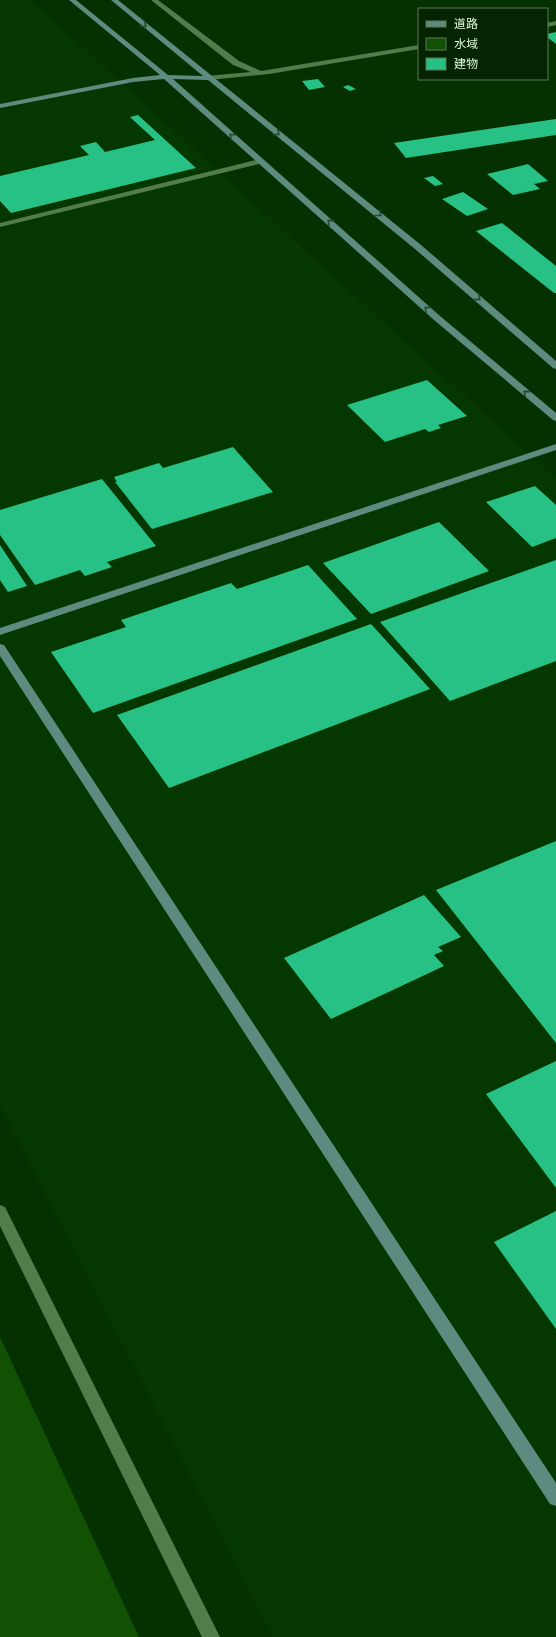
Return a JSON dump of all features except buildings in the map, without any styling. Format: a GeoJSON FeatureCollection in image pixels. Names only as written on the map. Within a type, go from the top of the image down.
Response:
{"type":"FeatureCollection","features":[{"type":"Feature","properties":{"kind":"street"},"geometry":{"type":"LineString","coordinates":[[72,0],[166,77],[438,318],[556,418]]}},
{"type":"Feature","properties":{"kind":"street"},"geometry":{"type":"LineString","coordinates":[[114,0],[418,247],[556,366]]}},
{"type":"Feature","properties":{"kind":"street"},"geometry":{"type":"LineString","coordinates":[[154,0],[236,63],[259,73]]}},
{"type":"Feature","properties":{"kind":"street"},"geometry":{"type":"LineString","coordinates":[[0,106],[133,80],[166,77],[209,78],[259,73],[418,46]]}},
{"type":"Feature","properties":{"kind":"street"},"geometry":{"type":"LineString","coordinates":[[0,225],[260,161]]}},
{"type":"Feature","properties":{"kind":"street"},"geometry":{"type":"LineString","coordinates":[[0,632],[556,447]]}},
{"type":"Feature","properties":{"kind":"street"},"geometry":{"type":"LineString","coordinates":[[0,648],[556,1498]]}},
{"type":"Feature","properties":{"kind":"street"},"geometry":{"type":"LineString","coordinates":[[0,1211],[210,1637]]}},
{"type":"Feature","properties":{"kind":"shaded area"},"geometry":{"type":"Polygon","coordinates":[[[0,0],[31,0],[556,479],[556,1637],[273,1637],[0,1106],[0,0]]]}},
{"type":"Feature","properties":{"kind":"water"},"geometry":{"type":"Polygon","coordinates":[[[0,1337],[139,1637],[0,1637],[0,1337]]]}}]}
